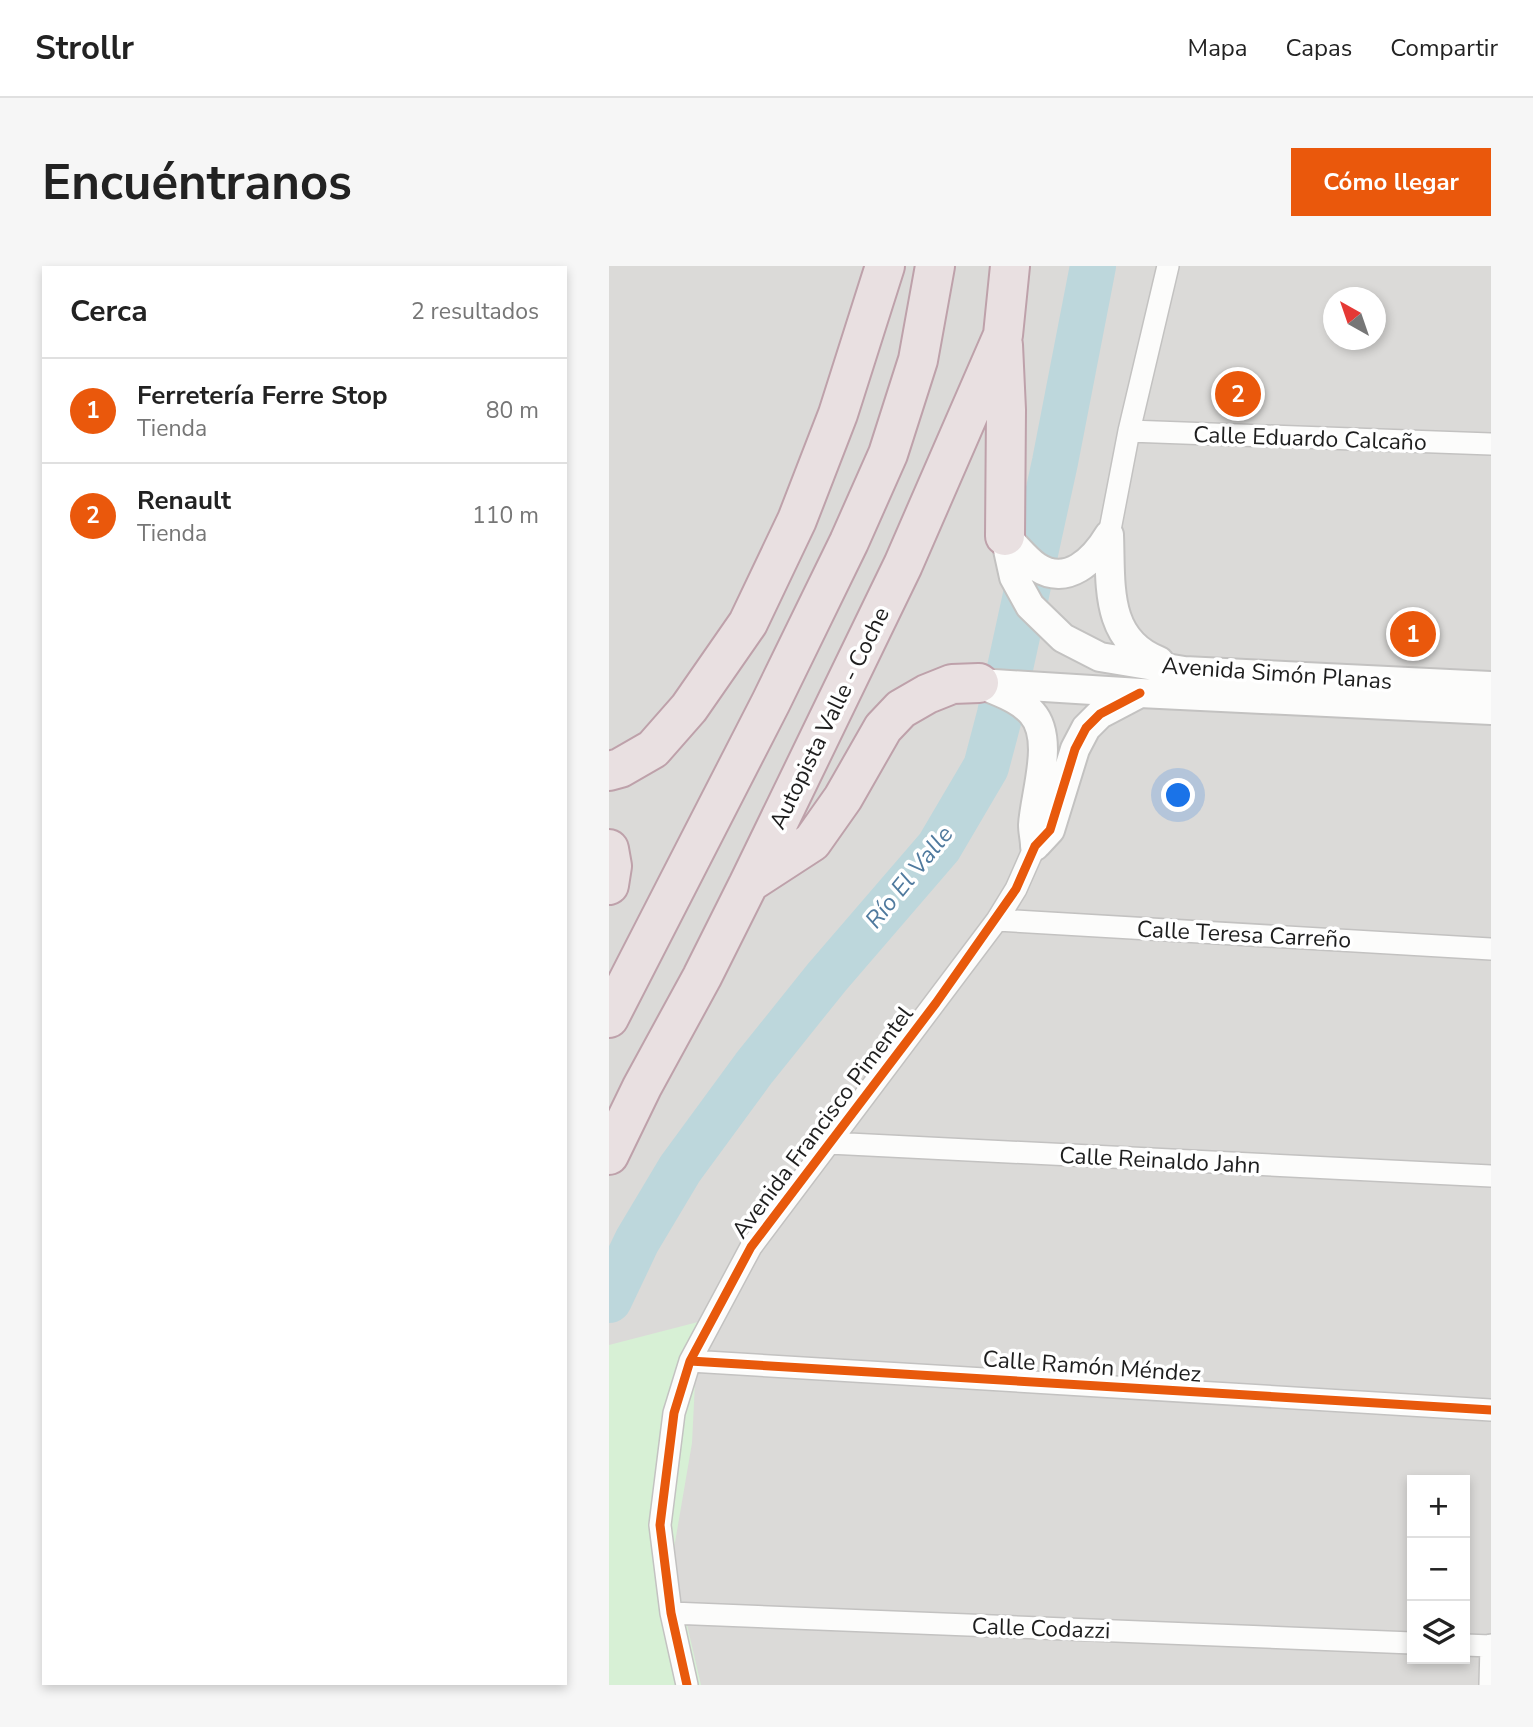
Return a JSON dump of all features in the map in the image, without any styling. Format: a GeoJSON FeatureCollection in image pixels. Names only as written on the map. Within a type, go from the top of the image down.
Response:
{"type":"FeatureCollection","features":[{"type":"Feature","properties":{"kind":"highway"},"geometry":{"type":"LineString","coordinates":[[609,771],[620,768],[653,749],[689,708],[748,623],[802,508],[838,414],[885,266]]}},
{"type":"Feature","properties":{"kind":"highway"},"geometry":{"type":"LineString","coordinates":[[609,1018],[771,702],[849,542],[888,454],[918,360],[935,266]]}},
{"type":"Feature","properties":{"kind":"highway","name":"Autopista Valle - Coche"},"geometry":{"type":"LineString","coordinates":[[609,1156],[642,1087],[749,883],[903,565],[1003,335],[1010,266]]}},
{"type":"Feature","properties":{"kind":"highway"},"geometry":{"type":"LineString","coordinates":[[1003,335],[1006,410],[1005,536]]}},
{"type":"Feature","properties":{"kind":"highway"},"geometry":{"type":"LineString","coordinates":[[749,883],[812,842],[843,798],[883,729],[901,709],[952,684],[979,683]]}},
{"type":"Feature","properties":{"kind":"highway"},"geometry":{"type":"LineString","coordinates":[[609,849],[612,866],[609,885]]}},
{"type":"Feature","properties":{"kind":"street"},"geometry":{"type":"LineString","coordinates":[[1168,266],[1129,431],[1109,535],[1115,617],[1129,641],[1150,657],[1184,671]]}},
{"type":"Feature","properties":{"kind":"street","name":"Calle Eduardo Calcaño"},"geometry":{"type":"LineString","coordinates":[[1129,431],[1491,444]]}},
{"type":"Feature","properties":{"kind":"street"},"geometry":{"type":"LineString","coordinates":[[1005,536],[1038,568],[1061,576],[1074,572],[1099,552],[1109,535]]}},
{"type":"Feature","properties":{"kind":"street","name":"Avenida Simón Planas"},"geometry":{"type":"LineString","coordinates":[[1005,536],[1014,577],[1030,606],[1063,638],[1100,657],[1184,671],[1491,686]]}},
{"type":"Feature","properties":{"kind":"street"},"geometry":{"type":"LineString","coordinates":[[979,683],[1020,703],[1032,712],[1040,726],[1042,758],[1033,826],[1035,846]]}},
{"type":"Feature","properties":{"kind":"street","name":"Avenida Simón Planas"},"geometry":{"type":"LineString","coordinates":[[979,683],[1491,710]]}},
{"type":"Feature","properties":{"kind":"street"},"geometry":{"type":"LineString","coordinates":[[1035,846],[1050,830],[1075,749],[1086,728],[1100,714],[1140,693]]}},
{"type":"Feature","properties":{"kind":"street","name":"Avenida Francisco Pimentel"},"geometry":{"type":"LineString","coordinates":[[687,1685],[671,1613],[660,1525],[674,1413],[690,1361],[751,1247],[997,920],[1016,889],[1035,846]]}},
{"type":"Feature","properties":{"kind":"street","name":"Calle Teresa Carreño"},"geometry":{"type":"LineString","coordinates":[[997,920],[1491,948]]}},
{"type":"Feature","properties":{"kind":"street","name":"Calle Reinaldo Jahn"},"geometry":{"type":"LineString","coordinates":[[829,1143],[1491,1176]]}},
{"type":"Feature","properties":{"kind":"street","name":"Calle Ramón Méndez"},"geometry":{"type":"LineString","coordinates":[[690,1361],[1491,1410]]}},
{"type":"Feature","properties":{"kind":"street","name":"Calle Codazzi"},"geometry":{"type":"LineString","coordinates":[[671,1613],[1407,1643]]}},
{"type":"Feature","properties":{"kind":"street"},"geometry":{"type":"LineString","coordinates":[[1470,1645],[1491,1646],[1490,1685]]}},
{"type":"Feature","properties":{"kind":"shaded area"},"geometry":{"type":"Polygon","coordinates":[[[609,266],[1491,266],[1491,1685],[609,1685],[609,266]]]}},
{"type":"Feature","properties":{"kind":"green space"},"geometry":{"type":"Polygon","coordinates":[[[698,1322],[692,1443],[672,1560],[701,1685],[609,1685],[609,1345],[698,1322]]]}},
{"type":"Feature","properties":{"kind":"waterway","name":"Río El Valle"},"geometry":{"type":"LineString","coordinates":[[609,1300],[637,1241],[680,1169],[754,1068],[827,977],[939,847],[986,767],[1055,462],[1093,266]]}},
{"type":"Feature","properties":{"kind":"cycle path"},"geometry":{"type":"LineString","coordinates":[[687,1685],[671,1613],[660,1525],[674,1413],[690,1361],[751,1247],[936,1003],[1016,889],[1035,846],[1050,830],[1075,749],[1086,728],[1100,714],[1140,693]]}},
{"type":"Feature","properties":{"kind":"cycle path"},"geometry":{"type":"LineString","coordinates":[[690,1361],[1491,1410]]}},
{"type":"Feature","properties":{"kind":"place","name":"Renault"},"geometry":{"type":"Point","coordinates":[1238,394]}},
{"type":"Feature","properties":{"kind":"place","name":"Ferretería Ferre Stop"},"geometry":{"type":"Point","coordinates":[1413,634]}}]}
